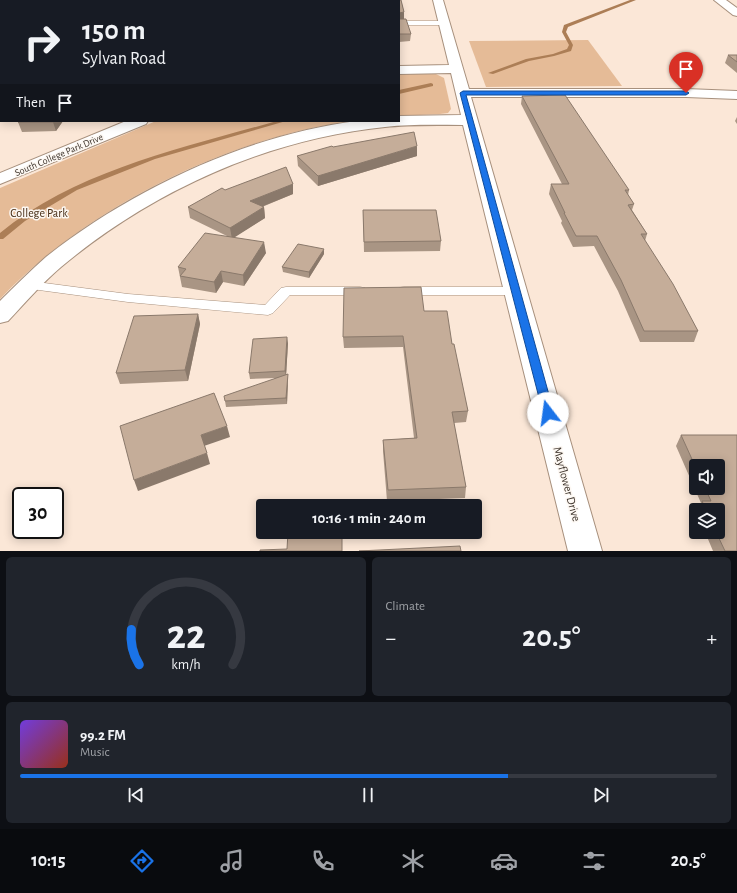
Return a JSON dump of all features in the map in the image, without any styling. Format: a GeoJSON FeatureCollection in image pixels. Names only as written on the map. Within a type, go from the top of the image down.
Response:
{"type":"FeatureCollection","features":[{"type":"Feature","properties":{"kind":"street","name":"Mayflower Drive"},"geometry":{"type":"LineString","coordinates":[[438,0],[585,551]]}},
{"type":"Feature","properties":{"kind":"street"},"geometry":{"type":"LineString","coordinates":[[719,0],[737,13]]}},
{"type":"Feature","properties":{"kind":"street"},"geometry":{"type":"LineString","coordinates":[[400,70],[456,69]]}},
{"type":"Feature","properties":{"kind":"street"},"geometry":{"type":"LineString","coordinates":[[463,93],[686,93],[737,95]]}},
{"type":"Feature","properties":{"kind":"street"},"geometry":{"type":"LineString","coordinates":[[400,121],[471,120]]}},
{"type":"Feature","properties":{"kind":"street","name":"South College Park Drive"},"geometry":{"type":"LineString","coordinates":[[0,179],[138,122]]}},
{"type":"Feature","properties":{"kind":"street"},"geometry":{"type":"LineString","coordinates":[[0,314],[59,258],[123,213],[164,189],[213,166],[284,142],[351,127],[384,122]]}},
{"type":"Feature","properties":{"kind":"lane"},"geometry":{"type":"LineString","coordinates":[[400,23],[444,23]]}},
{"type":"Feature","properties":{"kind":"lane"},"geometry":{"type":"LineString","coordinates":[[29,285],[128,298],[268,310],[286,291],[372,291]]}},
{"type":"Feature","properties":{"kind":"lane"},"geometry":{"type":"LineString","coordinates":[[388,291],[516,291]]}},
{"type":"Feature","properties":{"kind":"green space"},"geometry":{"type":"Polygon","coordinates":[[[588,40],[622,86],[486,87],[469,41],[588,40]]]}},
{"type":"Feature","properties":{"kind":"green space"},"geometry":{"type":"Polygon","coordinates":[[[400,74],[436,74],[444,78],[451,109],[448,113],[400,116],[400,74]]]}},
{"type":"Feature","properties":{"kind":"green space","name":"College Park"},"geometry":{"type":"Polygon","coordinates":[[[154,122],[347,122],[305,130],[256,143],[208,161],[161,182],[116,207],[74,235],[35,266],[0,299],[0,188],[154,122]]]}},
{"type":"Feature","properties":{"kind":"building"},"geometry":{"type":"Polygon","coordinates":[[[400,0],[401,0],[404,12],[400,13],[400,0]]]}},
{"type":"Feature","properties":{"kind":"building"},"geometry":{"type":"Polygon","coordinates":[[[400,19],[406,19],[411,34],[400,34],[400,19]]]}},
{"type":"Feature","properties":{"kind":"building"},"geometry":{"type":"Polygon","coordinates":[[[728,55],[737,55],[737,62],[728,55]]]}},
{"type":"Feature","properties":{"kind":"building"},"geometry":{"type":"Polygon","coordinates":[[[565,95],[629,190],[625,190],[634,204],[628,205],[647,234],[641,234],[673,284],[698,331],[644,331],[621,280],[597,236],[576,236],[551,184],[569,184],[522,96],[565,95]]]}},
{"type":"Feature","properties":{"kind":"building"},"geometry":{"type":"Polygon","coordinates":[[[414,132],[417,146],[318,176],[297,156],[332,146],[414,132]]]}},
{"type":"Feature","properties":{"kind":"building"},"geometry":{"type":"Polygon","coordinates":[[[286,167],[293,184],[250,201],[264,207],[230,228],[188,207],[222,188],[225,190],[286,167]]]}},
{"type":"Feature","properties":{"kind":"building"},"geometry":{"type":"Polygon","coordinates":[[[363,210],[436,210],[441,241],[364,242],[363,210]]]}},
{"type":"Feature","properties":{"kind":"building"},"geometry":{"type":"Polygon","coordinates":[[[205,233],[264,242],[243,275],[221,271],[214,282],[180,276],[186,269],[178,267],[205,233]]]}},
{"type":"Feature","properties":{"kind":"building"},"geometry":{"type":"Polygon","coordinates":[[[298,244],[324,249],[309,272],[282,267],[298,244]]]}},
{"type":"Feature","properties":{"kind":"building"},"geometry":{"type":"Polygon","coordinates":[[[421,287],[424,311],[447,311],[452,344],[454,344],[468,411],[452,412],[466,487],[388,490],[383,440],[417,438],[403,336],[343,337],[344,288],[421,287]]]}},
{"type":"Feature","properties":{"kind":"building"},"geometry":{"type":"Polygon","coordinates":[[[198,314],[185,370],[116,373],[134,316],[198,314]]]}},
{"type":"Feature","properties":{"kind":"building"},"geometry":{"type":"Polygon","coordinates":[[[287,337],[285,371],[249,373],[253,339],[287,337]]]}},
{"type":"Feature","properties":{"kind":"building"},"geometry":{"type":"Polygon","coordinates":[[[288,374],[286,398],[225,401],[224,396],[288,374]]]}},
{"type":"Feature","properties":{"kind":"building"},"geometry":{"type":"Polygon","coordinates":[[[214,393],[227,426],[201,435],[207,453],[134,480],[120,426],[214,393]]]}},
{"type":"Feature","properties":{"kind":"building"},"geometry":{"type":"Polygon","coordinates":[[[681,435],[737,435],[737,551],[725,551],[719,539],[725,539],[725,503],[703,503],[702,501],[711,501],[708,495],[725,495],[725,459],[692,459],[681,435]]]}},
{"type":"Feature","properties":{"kind":"building"},"geometry":{"type":"Polygon","coordinates":[[[288,539],[342,539],[342,551],[260,551],[287,549],[288,539]]]}},
{"type":"Feature","properties":{"kind":"building"},"geometry":{"type":"Polygon","coordinates":[[[460,546],[461,551],[359,551],[460,546]]]}},
{"type":"Feature","properties":{"kind":"waterway"},"geometry":{"type":"LineString","coordinates":[[491,73],[528,60],[554,55],[569,50],[571,45],[564,32],[566,26],[634,0]]}},
{"type":"Feature","properties":{"kind":"waterway"},"geometry":{"type":"LineString","coordinates":[[400,92],[431,85]]}},
{"type":"Feature","properties":{"kind":"waterway"},"geometry":{"type":"LineString","coordinates":[[0,237],[22,219],[75,189],[153,158],[279,122]]}},
{"type":"Feature","properties":{"kind":"route"},"geometry":{"type":"LineString","coordinates":[[548,413],[463,93],[686,93]]}}]}
